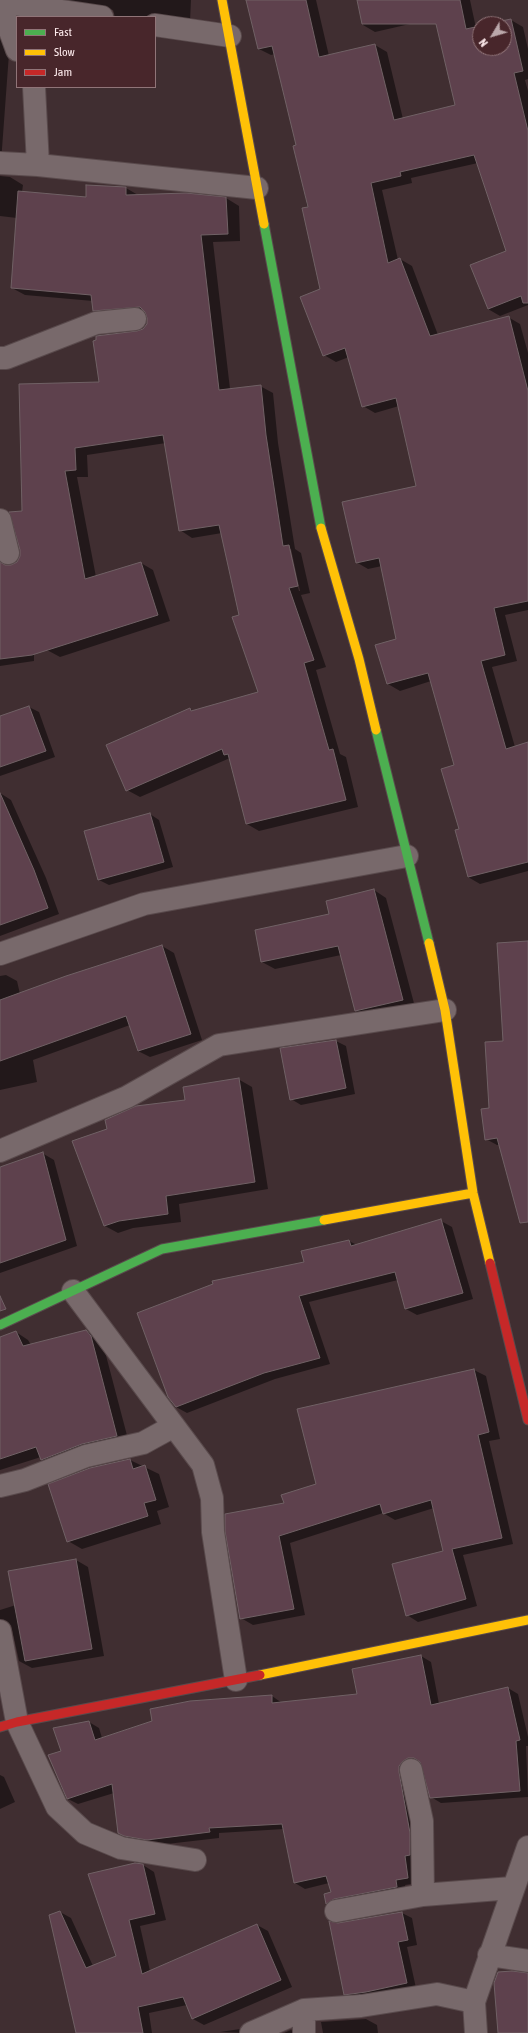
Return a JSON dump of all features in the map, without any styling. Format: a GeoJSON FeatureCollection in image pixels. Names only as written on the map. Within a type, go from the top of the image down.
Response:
{"type":"FeatureCollection","features":[{"type":"Feature","properties":{"kind":"street"},"geometry":{"type":"LineString","coordinates":[[222,0],[322,530],[359,659],[445,1010],[473,1193],[528,1420]]}},
{"type":"Feature","properties":{"kind":"street"},"geometry":{"type":"LineString","coordinates":[[16,47],[0,3],[95,16]]}},
{"type":"Feature","properties":{"kind":"street"},"geometry":{"type":"LineString","coordinates":[[156,25],[230,36]]}},
{"type":"Feature","properties":{"kind":"street"},"geometry":{"type":"LineString","coordinates":[[34,88],[38,165]]}},
{"type":"Feature","properties":{"kind":"street"},"geometry":{"type":"LineString","coordinates":[[0,163],[38,165],[257,188]]}},
{"type":"Feature","properties":{"kind":"street"},"geometry":{"type":"LineString","coordinates":[[0,358],[6,358],[96,323],[135,319]]}},
{"type":"Feature","properties":{"kind":"street"},"geometry":{"type":"LineString","coordinates":[[0,520],[8,552]]}},
{"type":"Feature","properties":{"kind":"street"},"geometry":{"type":"LineString","coordinates":[[0,954],[144,904],[407,856]]}},
{"type":"Feature","properties":{"kind":"street"},"geometry":{"type":"LineString","coordinates":[[0,1150],[127,1098],[219,1045],[445,1010]]}},
{"type":"Feature","properties":{"kind":"street"},"geometry":{"type":"LineString","coordinates":[[0,1325],[162,1249],[473,1193]]}},
{"type":"Feature","properties":{"kind":"street"},"geometry":{"type":"LineString","coordinates":[[72,1291],[203,1465],[212,1498],[213,1532],[236,1680]]}},
{"type":"Feature","properties":{"kind":"street"},"geometry":{"type":"LineString","coordinates":[[0,1486],[25,1480],[86,1456],[143,1443],[174,1426]]}},
{"type":"Feature","properties":{"kind":"street"},"geometry":{"type":"LineString","coordinates":[[9,1724],[236,1680],[528,1620]]}},
{"type":"Feature","properties":{"kind":"street"},"geometry":{"type":"LineString","coordinates":[[0,1631],[9,1724],[57,1807],[85,1833],[121,1848],[195,1860]]}},
{"type":"Feature","properties":{"kind":"street"},"geometry":{"type":"LineString","coordinates":[[411,1770],[422,1821],[423,1895]]}},
{"type":"Feature","properties":{"kind":"street"},"geometry":{"type":"LineString","coordinates":[[476,2033],[474,2002],[512,1888],[528,1847]]}},
{"type":"Feature","properties":{"kind":"street"},"geometry":{"type":"LineString","coordinates":[[336,1911],[423,1895],[512,1888]]}},
{"type":"Feature","properties":{"kind":"street"},"geometry":{"type":"LineString","coordinates":[[489,1955],[528,1961]]}},
{"type":"Feature","properties":{"kind":"street"},"geometry":{"type":"LineString","coordinates":[[251,2033],[304,2010],[361,2006],[437,1994],[474,2002]]}},
{"type":"Feature","properties":{"kind":"street"},"geometry":{"type":"LineString","coordinates":[[304,2010],[304,2033]]}},
{"type":"Feature","properties":{"kind":"building"},"geometry":{"type":"Polygon","coordinates":[[[246,0],[306,0],[319,57],[375,44],[394,120],[455,105],[436,24],[362,24],[357,0],[460,0],[466,29],[472,28],[472,56],[512,56],[512,23],[523,71],[514,73],[528,131],[528,303],[523,303],[521,296],[488,309],[470,265],[506,251],[474,155],[400,172],[401,176],[371,183],[388,263],[400,258],[430,336],[509,316],[528,391],[528,601],[494,608],[505,655],[481,661],[506,749],[528,742],[528,862],[468,877],[455,830],[459,829],[441,769],[454,765],[428,673],[387,684],[375,645],[396,639],[379,558],[356,563],[342,502],[416,486],[396,398],[362,407],[345,348],[323,356],[300,297],[320,289],[302,208],[308,207],[293,146],[296,145],[272,46],[258,49],[246,0]]]}},
{"type":"Feature","properties":{"kind":"building"},"geometry":{"type":"Polygon","coordinates":[[[86,185],[126,187],[126,195],[186,193],[226,197],[228,234],[201,235],[219,390],[261,385],[266,435],[283,546],[289,545],[298,586],[289,588],[314,660],[304,663],[329,750],[333,749],[346,800],[246,824],[228,754],[224,755],[222,749],[126,791],[106,745],[190,708],[191,711],[258,692],[232,617],[239,615],[219,525],[179,531],[163,435],[75,448],[76,470],[65,471],[85,579],[141,562],[158,615],[32,655],[0,659],[0,562],[5,565],[11,565],[17,562],[20,556],[20,550],[9,512],[22,511],[19,384],[99,382],[93,341],[96,340],[96,336],[137,331],[143,329],[147,324],[145,312],[140,307],[93,311],[91,295],[11,288],[18,191],[86,197],[86,185]]]}},
{"type":"Feature","properties":{"kind":"building"},"geometry":{"type":"Polygon","coordinates":[[[29,706],[46,751],[0,767],[0,716],[29,706]]]}},
{"type":"Feature","properties":{"kind":"building"},"geometry":{"type":"Polygon","coordinates":[[[0,793],[34,870],[48,908],[0,925],[0,793]]]}},
{"type":"Feature","properties":{"kind":"building"},"geometry":{"type":"Polygon","coordinates":[[[150,813],[164,862],[98,880],[84,831],[150,813]]]}},
{"type":"Feature","properties":{"kind":"building"},"geometry":{"type":"Polygon","coordinates":[[[374,889],[403,1000],[355,1011],[338,946],[261,962],[255,930],[329,914],[326,901],[374,889]]]}},
{"type":"Feature","properties":{"kind":"building"},"geometry":{"type":"Polygon","coordinates":[[[528,941],[528,1222],[520,1223],[497,1138],[485,1140],[481,1109],[489,1108],[485,1042],[503,1041],[497,943],[528,941]]]}},
{"type":"Feature","properties":{"kind":"building"},"geometry":{"type":"Polygon","coordinates":[[[162,945],[191,1034],[138,1051],[126,1016],[0,1061],[0,1000],[66,976],[162,945]]]}},
{"type":"Feature","properties":{"kind":"building"},"geometry":{"type":"Polygon","coordinates":[[[336,1040],[346,1088],[290,1100],[280,1048],[336,1040]]]}},
{"type":"Feature","properties":{"kind":"building"},"geometry":{"type":"Polygon","coordinates":[[[239,1078],[255,1182],[166,1196],[168,1214],[119,1221],[104,1226],[72,1141],[107,1129],[105,1120],[136,1106],[185,1100],[183,1087],[239,1078]]]}},
{"type":"Feature","properties":{"kind":"building"},"geometry":{"type":"Polygon","coordinates":[[[43,1152],[66,1240],[0,1263],[0,1167],[43,1152]]]}},
{"type":"Feature","properties":{"kind":"building"},"geometry":{"type":"Polygon","coordinates":[[[441,1219],[463,1293],[405,1309],[395,1272],[299,1296],[320,1358],[264,1373],[176,1407],[168,1397],[137,1313],[213,1284],[212,1281],[304,1262],[301,1251],[349,1240],[351,1246],[441,1219]]]}},
{"type":"Feature","properties":{"kind":"building"},"geometry":{"type":"Polygon","coordinates":[[[0,1296],[6,1309],[0,1311],[0,1296]]]}},
{"type":"Feature","properties":{"kind":"building"},"geometry":{"type":"Polygon","coordinates":[[[86,1330],[91,1336],[117,1436],[82,1444],[41,1460],[36,1447],[0,1459],[0,1337],[16,1331],[23,1346],[86,1330]]]}},
{"type":"Feature","properties":{"kind":"building"},"geometry":{"type":"Polygon","coordinates":[[[474,1369],[489,1432],[478,1435],[502,1538],[452,1549],[466,1599],[406,1616],[392,1564],[443,1551],[431,1500],[383,1514],[380,1504],[279,1536],[294,1609],[240,1619],[225,1531],[225,1514],[284,1503],[281,1495],[316,1484],[297,1409],[474,1369]]]}},
{"type":"Feature","properties":{"kind":"building"},"geometry":{"type":"Polygon","coordinates":[[[130,1459],[133,1469],[145,1465],[156,1500],[144,1503],[148,1516],[67,1542],[48,1484],[90,1468],[130,1459]]]}},
{"type":"Feature","properties":{"kind":"building"},"geometry":{"type":"Polygon","coordinates":[[[76,1559],[92,1649],[25,1661],[8,1571],[76,1559]]]}},
{"type":"Feature","properties":{"kind":"building"},"geometry":{"type":"Polygon","coordinates":[[[421,1655],[431,1705],[508,1687],[520,1740],[516,1741],[520,1791],[430,1798],[420,1762],[414,1758],[408,1758],[403,1761],[399,1766],[399,1772],[410,1833],[410,1855],[405,1856],[408,1878],[396,1880],[397,1887],[334,1899],[326,1904],[324,1894],[331,1892],[326,1876],[294,1883],[282,1824],[209,1828],[210,1832],[147,1840],[124,1836],[118,1833],[112,1784],[67,1799],[48,1755],[61,1751],[53,1728],[89,1721],[95,1740],[152,1721],[150,1709],[190,1701],[272,1695],[272,1703],[357,1694],[352,1669],[421,1655]]]}},
{"type":"Feature","properties":{"kind":"building"},"geometry":{"type":"Polygon","coordinates":[[[135,1863],[143,1864],[155,1914],[129,1920],[142,1974],[257,1924],[281,1980],[192,2019],[183,1997],[138,2007],[143,2033],[76,2033],[49,1915],[60,1911],[86,1968],[116,1956],[88,1874],[135,1863]]]}},
{"type":"Feature","properties":{"kind":"building"},"geometry":{"type":"Polygon","coordinates":[[[402,1912],[408,1940],[398,1942],[407,1983],[344,1995],[329,1921],[338,1923],[402,1912]]]}},
{"type":"Feature","properties":{"kind":"building"},"geometry":{"type":"Polygon","coordinates":[[[512,1971],[528,1973],[528,2033],[498,2033],[494,1983],[498,1972],[512,1971]]]}},
{"type":"Feature","properties":{"kind":"traffic: fast"},"geometry":{"type":"LineString","coordinates":[[264,224],[321,528]]}},
{"type":"Feature","properties":{"kind":"traffic: fast"},"geometry":{"type":"LineString","coordinates":[[376,730],[429,943]]}},
{"type":"Feature","properties":{"kind":"traffic: fast"},"geometry":{"type":"LineString","coordinates":[[0,1325],[162,1249],[324,1220]]}},
{"type":"Feature","properties":{"kind":"traffic: slow"},"geometry":{"type":"LineString","coordinates":[[222,0],[264,224]]}},
{"type":"Feature","properties":{"kind":"traffic: slow"},"geometry":{"type":"LineString","coordinates":[[321,528],[359,659],[376,730]]}},
{"type":"Feature","properties":{"kind":"traffic: slow"},"geometry":{"type":"LineString","coordinates":[[429,943],[445,1010],[473,1193],[490,1263]]}},
{"type":"Feature","properties":{"kind":"traffic: slow"},"geometry":{"type":"LineString","coordinates":[[324,1220],[473,1193]]}},
{"type":"Feature","properties":{"kind":"traffic: slow"},"geometry":{"type":"LineString","coordinates":[[260,1675],[528,1620]]}},
{"type":"Feature","properties":{"kind":"traffic: jam"},"geometry":{"type":"LineString","coordinates":[[490,1263],[528,1420]]}},
{"type":"Feature","properties":{"kind":"traffic: jam"},"geometry":{"type":"LineString","coordinates":[[0,1727],[17,1722],[260,1675]]}}]}
